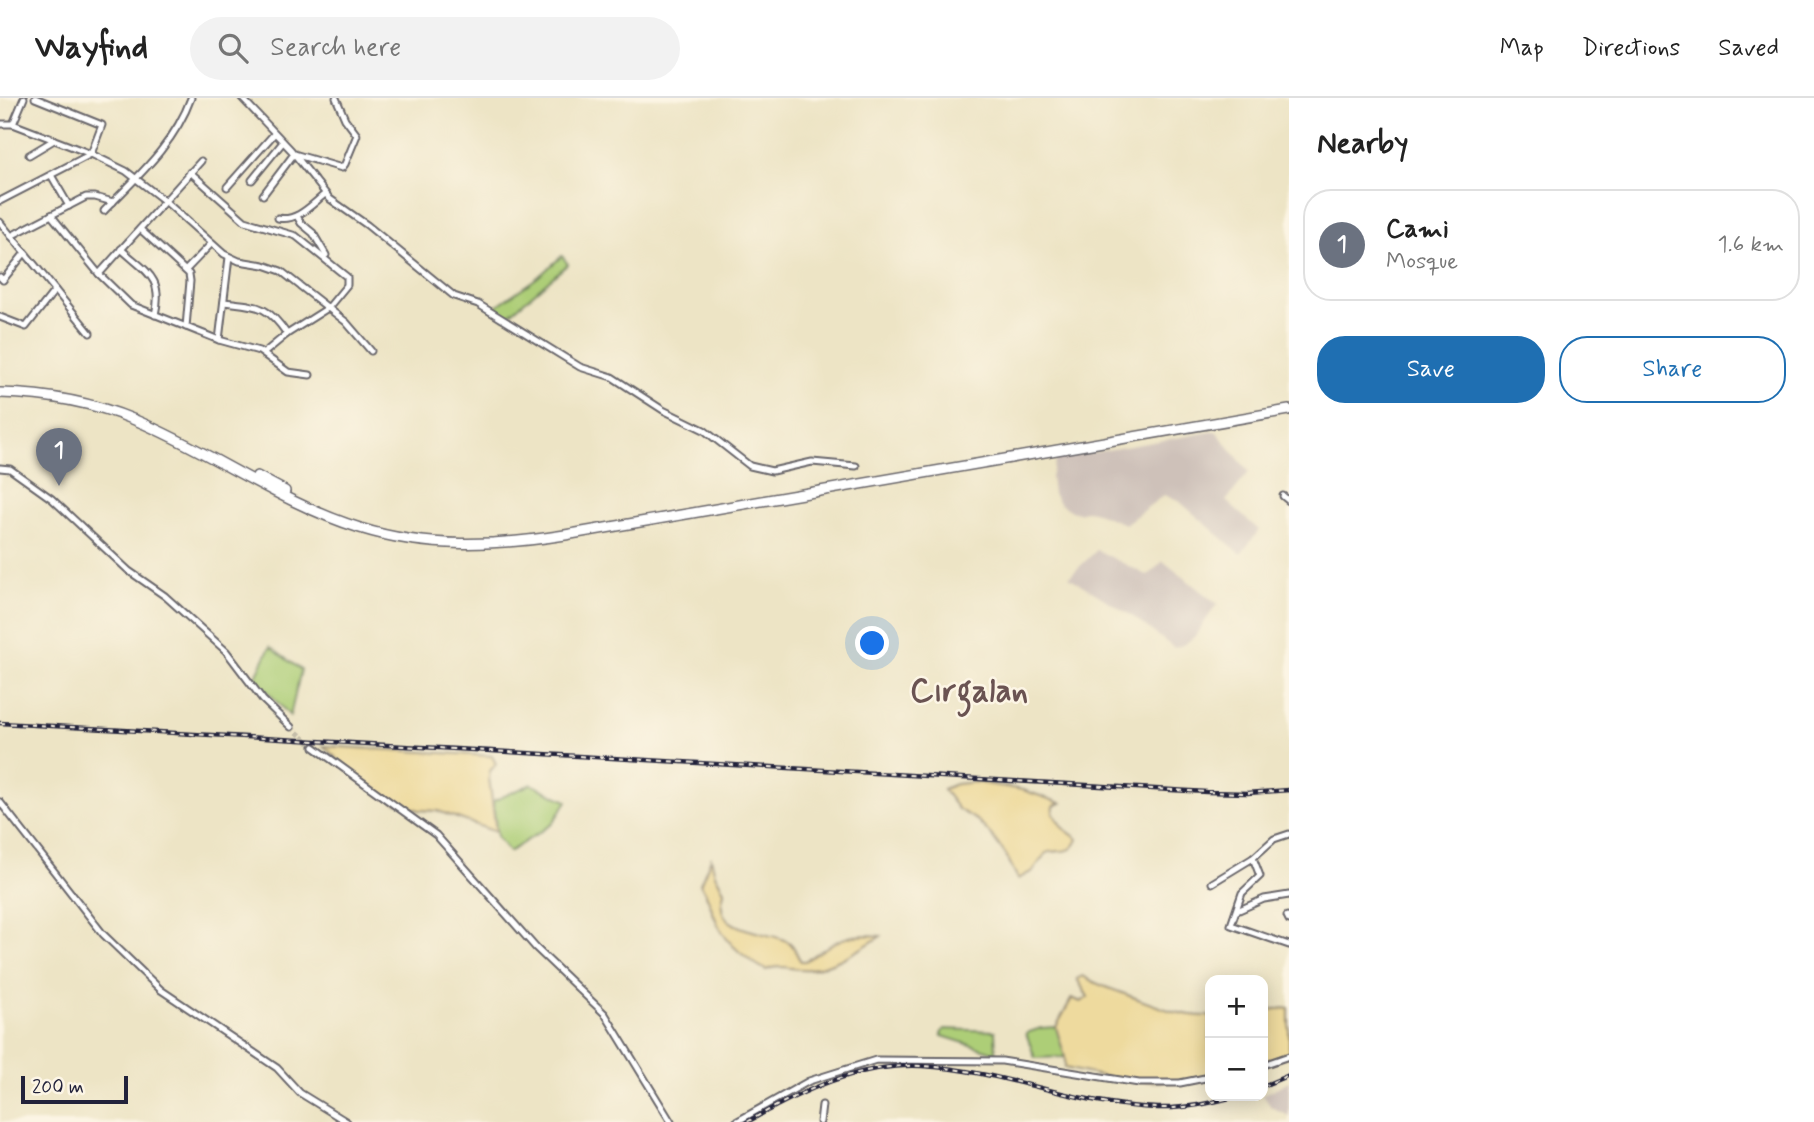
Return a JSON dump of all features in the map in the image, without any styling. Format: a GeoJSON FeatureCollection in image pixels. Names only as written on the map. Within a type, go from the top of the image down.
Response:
{"type":"FeatureCollection","features":[{"type":"Feature","properties":{"kind":"highway"},"geometry":{"type":"LineString","coordinates":[[0,387],[65,393],[125,410],[178,433],[299,498],[351,520],[404,533],[467,538],[515,536],[559,530],[1289,405]]}},
{"type":"Feature","properties":{"kind":"highway"},"geometry":{"type":"LineString","coordinates":[[0,393],[63,399],[132,419],[190,446],[296,503],[362,529],[409,540],[470,544],[517,542],[565,535],[1289,410]]}},
{"type":"Feature","properties":{"kind":"street"},"geometry":{"type":"LineString","coordinates":[[13,124],[24,98]]}},
{"type":"Feature","properties":{"kind":"street"},"geometry":{"type":"LineString","coordinates":[[0,201],[91,154],[102,125],[34,98]]}},
{"type":"Feature","properties":{"kind":"street"},"geometry":{"type":"LineString","coordinates":[[104,211],[174,136],[191,98]]}},
{"type":"Feature","properties":{"kind":"street"},"geometry":{"type":"LineString","coordinates":[[242,98],[294,154],[325,194],[449,293],[478,304],[580,367],[612,377],[672,415],[704,430],[746,464],[772,471],[812,462],[856,466]]}},
{"type":"Feature","properties":{"kind":"street"},"geometry":{"type":"LineString","coordinates":[[294,154],[342,168],[357,135],[345,119],[336,98]]}},
{"type":"Feature","properties":{"kind":"street"},"geometry":{"type":"LineString","coordinates":[[0,124],[13,124],[91,154],[135,177],[229,257],[281,271],[351,327],[371,351]]}},
{"type":"Feature","properties":{"kind":"street"},"geometry":{"type":"LineString","coordinates":[[227,187],[274,134]]}},
{"type":"Feature","properties":{"kind":"street"},"geometry":{"type":"LineString","coordinates":[[29,155],[54,140]]}},
{"type":"Feature","properties":{"kind":"street"},"geometry":{"type":"LineString","coordinates":[[253,180],[283,142]]}},
{"type":"Feature","properties":{"kind":"street"},"geometry":{"type":"LineString","coordinates":[[263,195],[294,154]]}},
{"type":"Feature","properties":{"kind":"street"},"geometry":{"type":"LineString","coordinates":[[99,274],[201,161]]}},
{"type":"Feature","properties":{"kind":"street"},"geometry":{"type":"LineString","coordinates":[[190,172],[245,221],[292,234],[345,274],[348,282],[328,308],[287,334],[264,353]]}},
{"type":"Feature","properties":{"kind":"street"},"geometry":{"type":"LineString","coordinates":[[51,174],[69,206]]}},
{"type":"Feature","properties":{"kind":"street"},"geometry":{"type":"LineString","coordinates":[[278,218],[297,216],[325,194]]}},
{"type":"Feature","properties":{"kind":"street"},"geometry":{"type":"LineString","coordinates":[[11,236],[89,196],[113,202]]}},
{"type":"Feature","properties":{"kind":"street"},"geometry":{"type":"LineString","coordinates":[[51,215],[99,274],[127,302],[219,340],[264,353],[286,371],[310,375]]}},
{"type":"Feature","properties":{"kind":"street"},"geometry":{"type":"LineString","coordinates":[[297,216],[313,233],[332,263]]}},
{"type":"Feature","properties":{"kind":"street"},"geometry":{"type":"LineString","coordinates":[[0,222],[90,333]]}},
{"type":"Feature","properties":{"kind":"street"},"geometry":{"type":"LineString","coordinates":[[140,229],[186,270],[190,281],[186,327]]}},
{"type":"Feature","properties":{"kind":"street"},"geometry":{"type":"LineString","coordinates":[[186,270],[211,244]]}},
{"type":"Feature","properties":{"kind":"street"},"geometry":{"type":"LineString","coordinates":[[121,249],[156,284],[159,296],[155,315]]}},
{"type":"Feature","properties":{"kind":"street"},"geometry":{"type":"LineString","coordinates":[[0,277],[3,280],[24,254]]}},
{"type":"Feature","properties":{"kind":"street"},"geometry":{"type":"LineString","coordinates":[[219,340],[229,257]]}},
{"type":"Feature","properties":{"kind":"street"},"geometry":{"type":"LineString","coordinates":[[0,317],[26,327],[55,290]]}},
{"type":"Feature","properties":{"kind":"street"},"geometry":{"type":"LineString","coordinates":[[224,302],[260,306],[274,317],[287,334]]}},
{"type":"Feature","properties":{"kind":"street"},"geometry":{"type":"LineString","coordinates":[[0,468],[10,469],[52,499],[122,565],[165,596],[226,651],[263,700],[292,727]]}},
{"type":"Feature","properties":{"kind":"street"},"geometry":{"type":"LineString","coordinates":[[1283,496],[1289,501]]}},
{"type":"Feature","properties":{"kind":"street"},"geometry":{"type":"LineString","coordinates":[[314,747],[436,835],[536,948],[608,1018],[671,1122]]}},
{"type":"Feature","properties":{"kind":"street"},"geometry":{"type":"LineString","coordinates":[[0,802],[103,933],[162,990],[276,1068],[300,1093],[347,1122]]}},
{"type":"Feature","properties":{"kind":"street"},"geometry":{"type":"LineString","coordinates":[[1212,883],[1253,858],[1274,839],[1289,834]]}},
{"type":"Feature","properties":{"kind":"street"},"geometry":{"type":"LineString","coordinates":[[1253,858],[1260,877],[1244,891],[1231,925],[1289,945]]}},
{"type":"Feature","properties":{"kind":"street"},"geometry":{"type":"LineString","coordinates":[[1237,911],[1264,900],[1289,895]]}},
{"type":"Feature","properties":{"kind":"street"},"geometry":{"type":"LineString","coordinates":[[1268,1063],[1289,1056]]}},
{"type":"Feature","properties":{"kind":"street"},"geometry":{"type":"LineString","coordinates":[[736,1122],[809,1081],[876,1060],[1002,1062],[1148,1084],[1181,1083],[1205,1078]]}},
{"type":"Feature","properties":{"kind":"street"},"geometry":{"type":"LineString","coordinates":[[820,1122],[822,1105]]}},
{"type":"Feature","properties":{"kind":"shaded area"},"geometry":{"type":"Polygon","coordinates":[[[1216,431],[1249,472],[1226,501],[1259,530],[1241,554],[1180,502],[1164,495],[1125,524],[1089,510],[1078,513],[1071,511],[1059,503],[1053,494],[1051,477],[1056,459],[1216,431]]]}},
{"type":"Feature","properties":{"kind":"shaded area"},"geometry":{"type":"Polygon","coordinates":[[[1097,550],[1148,576],[1163,561],[1217,604],[1195,636],[1174,648],[1132,616],[1069,577],[1097,550]]]}},
{"type":"Feature","properties":{"kind":"shaded area"},"geometry":{"type":"Polygon","coordinates":[[[1289,1081],[1289,1116],[1271,1107],[1267,1101],[1268,1092],[1289,1081]]]}},
{"type":"Feature","properties":{"kind":"green space"},"geometry":{"type":"Polygon","coordinates":[[[562,256],[568,264],[505,318],[492,309],[538,277],[562,256]]]}},
{"type":"Feature","properties":{"kind":"green space"},"geometry":{"type":"Polygon","coordinates":[[[270,647],[301,670],[290,716],[255,678],[270,647]]]}},
{"type":"Feature","properties":{"kind":"green space"},"geometry":{"type":"Polygon","coordinates":[[[531,784],[567,801],[552,824],[509,852],[497,837],[493,801],[531,784]]]}},
{"type":"Feature","properties":{"kind":"green space"},"geometry":{"type":"Polygon","coordinates":[[[1056,1027],[1065,1057],[1035,1058],[1026,1033],[1056,1027]]]}},
{"type":"Feature","properties":{"kind":"green space"},"geometry":{"type":"Polygon","coordinates":[[[944,1029],[995,1031],[996,1053],[942,1036],[944,1029]]]}},
{"type":"Feature","properties":{"kind":"sand"},"geometry":{"type":"Polygon","coordinates":[[[323,746],[492,756],[496,764],[490,771],[489,778],[496,832],[438,811],[419,810],[395,802],[356,776],[323,746]]]}},
{"type":"Feature","properties":{"kind":"sand"},"geometry":{"type":"Polygon","coordinates":[[[975,782],[1023,790],[1061,803],[1054,806],[1053,813],[1063,828],[1078,839],[1075,845],[1068,850],[1046,853],[1033,871],[1018,879],[1006,855],[992,836],[978,821],[958,809],[943,789],[956,784],[975,782]]]}},
{"type":"Feature","properties":{"kind":"sand"},"geometry":{"type":"Polygon","coordinates":[[[711,858],[715,874],[724,891],[723,912],[728,920],[748,930],[783,939],[794,947],[801,961],[849,937],[881,936],[847,956],[819,967],[777,967],[766,970],[736,949],[720,928],[700,884],[711,858]]]}},
{"type":"Feature","properties":{"kind":"sand"},"geometry":{"type":"Polygon","coordinates":[[[1083,976],[1100,985],[1169,1010],[1205,1016],[1205,1077],[1174,1081],[1138,1081],[1065,1068],[1065,1057],[1056,1027],[1072,998],[1081,1002],[1088,997],[1077,979],[1083,976]]]}},
{"type":"Feature","properties":{"kind":"sand"},"geometry":{"type":"Polygon","coordinates":[[[1289,1008],[1289,1055],[1268,1062],[1268,1038],[1268,1010],[1289,1008]]]}},
{"type":"Feature","properties":{"kind":"tunnel"},"geometry":{"type":"LineString","coordinates":[[291,727],[314,747]]}},
{"type":"Feature","properties":{"kind":"railway"},"geometry":{"type":"LineString","coordinates":[[0,723],[1207,792],[1289,790]]}},
{"type":"Feature","properties":{"kind":"railway"},"geometry":{"type":"LineString","coordinates":[[747,1122],[831,1081],[898,1066],[922,1066],[981,1074],[1128,1106],[1178,1108],[1216,1101]]}},
{"type":"Feature","properties":{"kind":"railway"},"geometry":{"type":"LineString","coordinates":[[1268,1084],[1289,1075]]}},
{"type":"Feature","properties":{"kind":"place","name":"Cami"},"geometry":{"type":"Point","coordinates":[59,486]}},
{"type":"Feature","properties":{"kind":"district","name":"Cırgalan"},"geometry":{"type":"Point","coordinates":[969,692]}}]}
